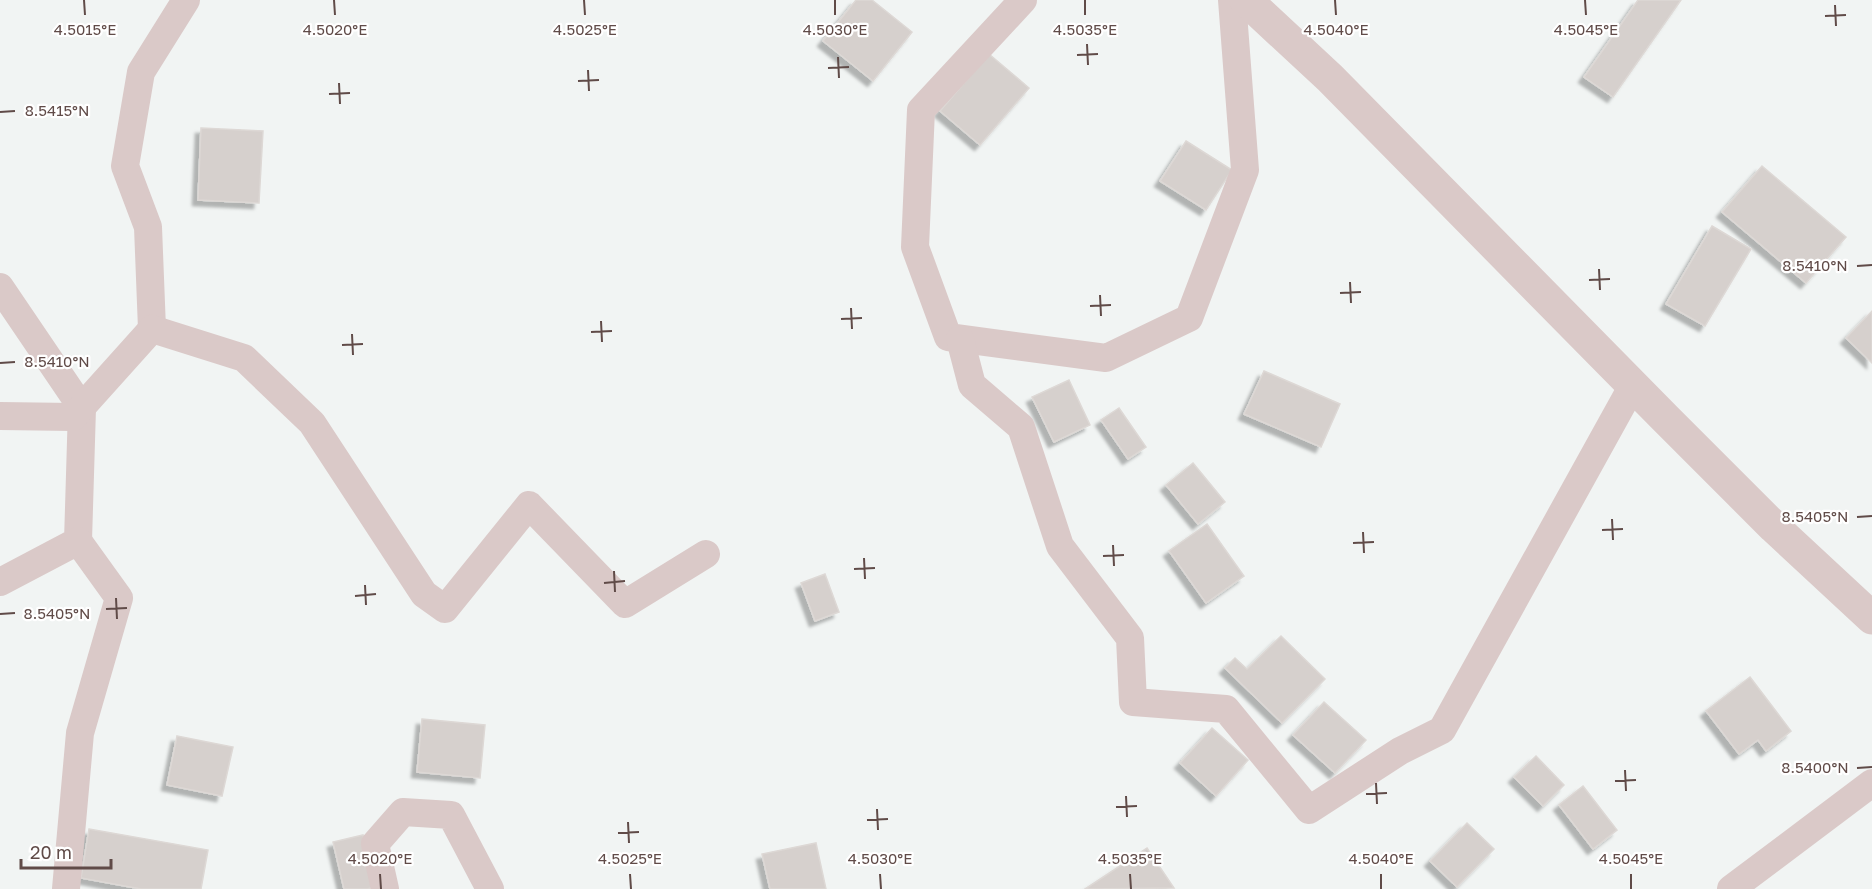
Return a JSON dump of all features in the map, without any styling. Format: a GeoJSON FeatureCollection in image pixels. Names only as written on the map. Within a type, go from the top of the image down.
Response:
{"type":"FeatureCollection","features":[{"type":"Feature","properties":{"kind":"street"},"geometry":{"type":"LineString","coordinates":[[0,417],[73,417],[152,329],[148,227],[125,166],[141,72],[186,0]]}},
{"type":"Feature","properties":{"kind":"street"},"geometry":{"type":"LineString","coordinates":[[1023,0],[921,110],[915,247],[948,337],[1106,358],[1189,318],[1245,170],[1232,0]]}},
{"type":"Feature","properties":{"kind":"street"},"geometry":{"type":"LineString","coordinates":[[1246,0],[1330,78],[1774,527],[1872,618]]}},
{"type":"Feature","properties":{"kind":"street"},"geometry":{"type":"LineString","coordinates":[[0,287],[82,408],[78,541],[118,598],[80,733],[66,889]]}},
{"type":"Feature","properties":{"kind":"street"},"geometry":{"type":"LineString","coordinates":[[152,329],[244,358],[312,423],[424,594],[445,609],[529,505],[625,604],[706,554]]}},
{"type":"Feature","properties":{"kind":"street"},"geometry":{"type":"LineString","coordinates":[[960,339],[972,385],[1021,426],[1060,546],[1130,638],[1133,702],[1226,709],[1309,810],[1400,751],[1442,730],[1633,385]]}},
{"type":"Feature","properties":{"kind":"street"},"geometry":{"type":"LineString","coordinates":[[0,582],[78,541]]}},
{"type":"Feature","properties":{"kind":"street"},"geometry":{"type":"LineString","coordinates":[[1731,889],[1872,783]]}},
{"type":"Feature","properties":{"kind":"street"},"geometry":{"type":"LineString","coordinates":[[385,889],[375,844],[403,812],[451,815],[490,889]]}},
{"type":"Feature","properties":{"kind":"building"},"geometry":{"type":"Polygon","coordinates":[[[856,0],[872,0],[912,32],[873,81],[823,41],[856,0]]]}},
{"type":"Feature","properties":{"kind":"building"},"geometry":{"type":"Polygon","coordinates":[[[1638,0],[1681,0],[1613,97],[1584,77],[1638,0]]]}},
{"type":"Feature","properties":{"kind":"building"},"geometry":{"type":"Polygon","coordinates":[[[989,54],[1029,88],[980,145],[940,111],[989,54]]]}},
{"type":"Feature","properties":{"kind":"building"},"geometry":{"type":"Polygon","coordinates":[[[201,128],[263,131],[259,203],[198,200],[201,128]]]}},
{"type":"Feature","properties":{"kind":"building"},"geometry":{"type":"Polygon","coordinates":[[[1186,141],[1232,170],[1206,210],[1160,181],[1186,141]]]}},
{"type":"Feature","properties":{"kind":"building"},"geometry":{"type":"Polygon","coordinates":[[[1762,166],[1846,237],[1806,283],[1722,212],[1762,166]]]}},
{"type":"Feature","properties":{"kind":"building"},"geometry":{"type":"Polygon","coordinates":[[[1712,226],[1751,249],[1705,326],[1666,304],[1712,226]]]}},
{"type":"Feature","properties":{"kind":"building"},"geometry":{"type":"Polygon","coordinates":[[[1872,311],[1872,363],[1846,338],[1872,311]]]}},
{"type":"Feature","properties":{"kind":"building"},"geometry":{"type":"Polygon","coordinates":[[[1264,371],[1340,404],[1321,447],[1244,414],[1264,371]]]}},
{"type":"Feature","properties":{"kind":"building"},"geometry":{"type":"Polygon","coordinates":[[[1069,380],[1090,425],[1054,442],[1032,397],[1069,380]]]}},
{"type":"Feature","properties":{"kind":"building"},"geometry":{"type":"Polygon","coordinates":[[[1119,408],[1146,447],[1128,459],[1101,420],[1119,408]]]}},
{"type":"Feature","properties":{"kind":"building"},"geometry":{"type":"Polygon","coordinates":[[[1193,463],[1225,502],[1198,524],[1166,485],[1193,463]]]}},
{"type":"Feature","properties":{"kind":"building"},"geometry":{"type":"Polygon","coordinates":[[[1207,524],[1244,576],[1206,603],[1169,551],[1207,524]]]}},
{"type":"Feature","properties":{"kind":"building"},"geometry":{"type":"Polygon","coordinates":[[[825,574],[839,612],[815,621],[801,583],[825,574]]]}},
{"type":"Feature","properties":{"kind":"building"},"geometry":{"type":"Polygon","coordinates":[[[1281,636],[1325,679],[1282,723],[1225,668],[1235,658],[1247,669],[1281,636]]]}},
{"type":"Feature","properties":{"kind":"building"},"geometry":{"type":"Polygon","coordinates":[[[1750,677],[1791,731],[1766,751],[1758,740],[1739,754],[1706,711],[1750,677]]]}},
{"type":"Feature","properties":{"kind":"building"},"geometry":{"type":"Polygon","coordinates":[[[1324,702],[1366,740],[1335,773],[1293,735],[1324,702]]]}},
{"type":"Feature","properties":{"kind":"building"},"geometry":{"type":"Polygon","coordinates":[[[422,719],[485,725],[480,778],[417,772],[422,719]]]}},
{"type":"Feature","properties":{"kind":"building"},"geometry":{"type":"Polygon","coordinates":[[[1212,728],[1248,760],[1216,796],[1180,763],[1212,728]]]}},
{"type":"Feature","properties":{"kind":"building"},"geometry":{"type":"Polygon","coordinates":[[[177,736],[233,747],[222,796],[167,785],[177,736]]]}},
{"type":"Feature","properties":{"kind":"building"},"geometry":{"type":"Polygon","coordinates":[[[1536,756],[1564,785],[1543,806],[1514,777],[1536,756]]]}},
{"type":"Feature","properties":{"kind":"building"},"geometry":{"type":"Polygon","coordinates":[[[1583,786],[1617,830],[1593,849],[1559,805],[1583,786]]]}},
{"type":"Feature","properties":{"kind":"building"},"geometry":{"type":"Polygon","coordinates":[[[1467,823],[1494,849],[1457,887],[1430,861],[1467,823]]]}},
{"type":"Feature","properties":{"kind":"building"},"geometry":{"type":"Polygon","coordinates":[[[89,829],[208,850],[201,889],[141,889],[81,878],[89,829]]]}},
{"type":"Feature","properties":{"kind":"building"},"geometry":{"type":"Polygon","coordinates":[[[363,835],[375,887],[344,889],[333,842],[363,835]]]}},
{"type":"Feature","properties":{"kind":"building"},"geometry":{"type":"Polygon","coordinates":[[[816,843],[826,889],[770,889],[762,854],[816,843]]]}},
{"type":"Feature","properties":{"kind":"building"},"geometry":{"type":"Polygon","coordinates":[[[1147,848],[1174,888],[1085,889],[1147,848]]]}}]}
